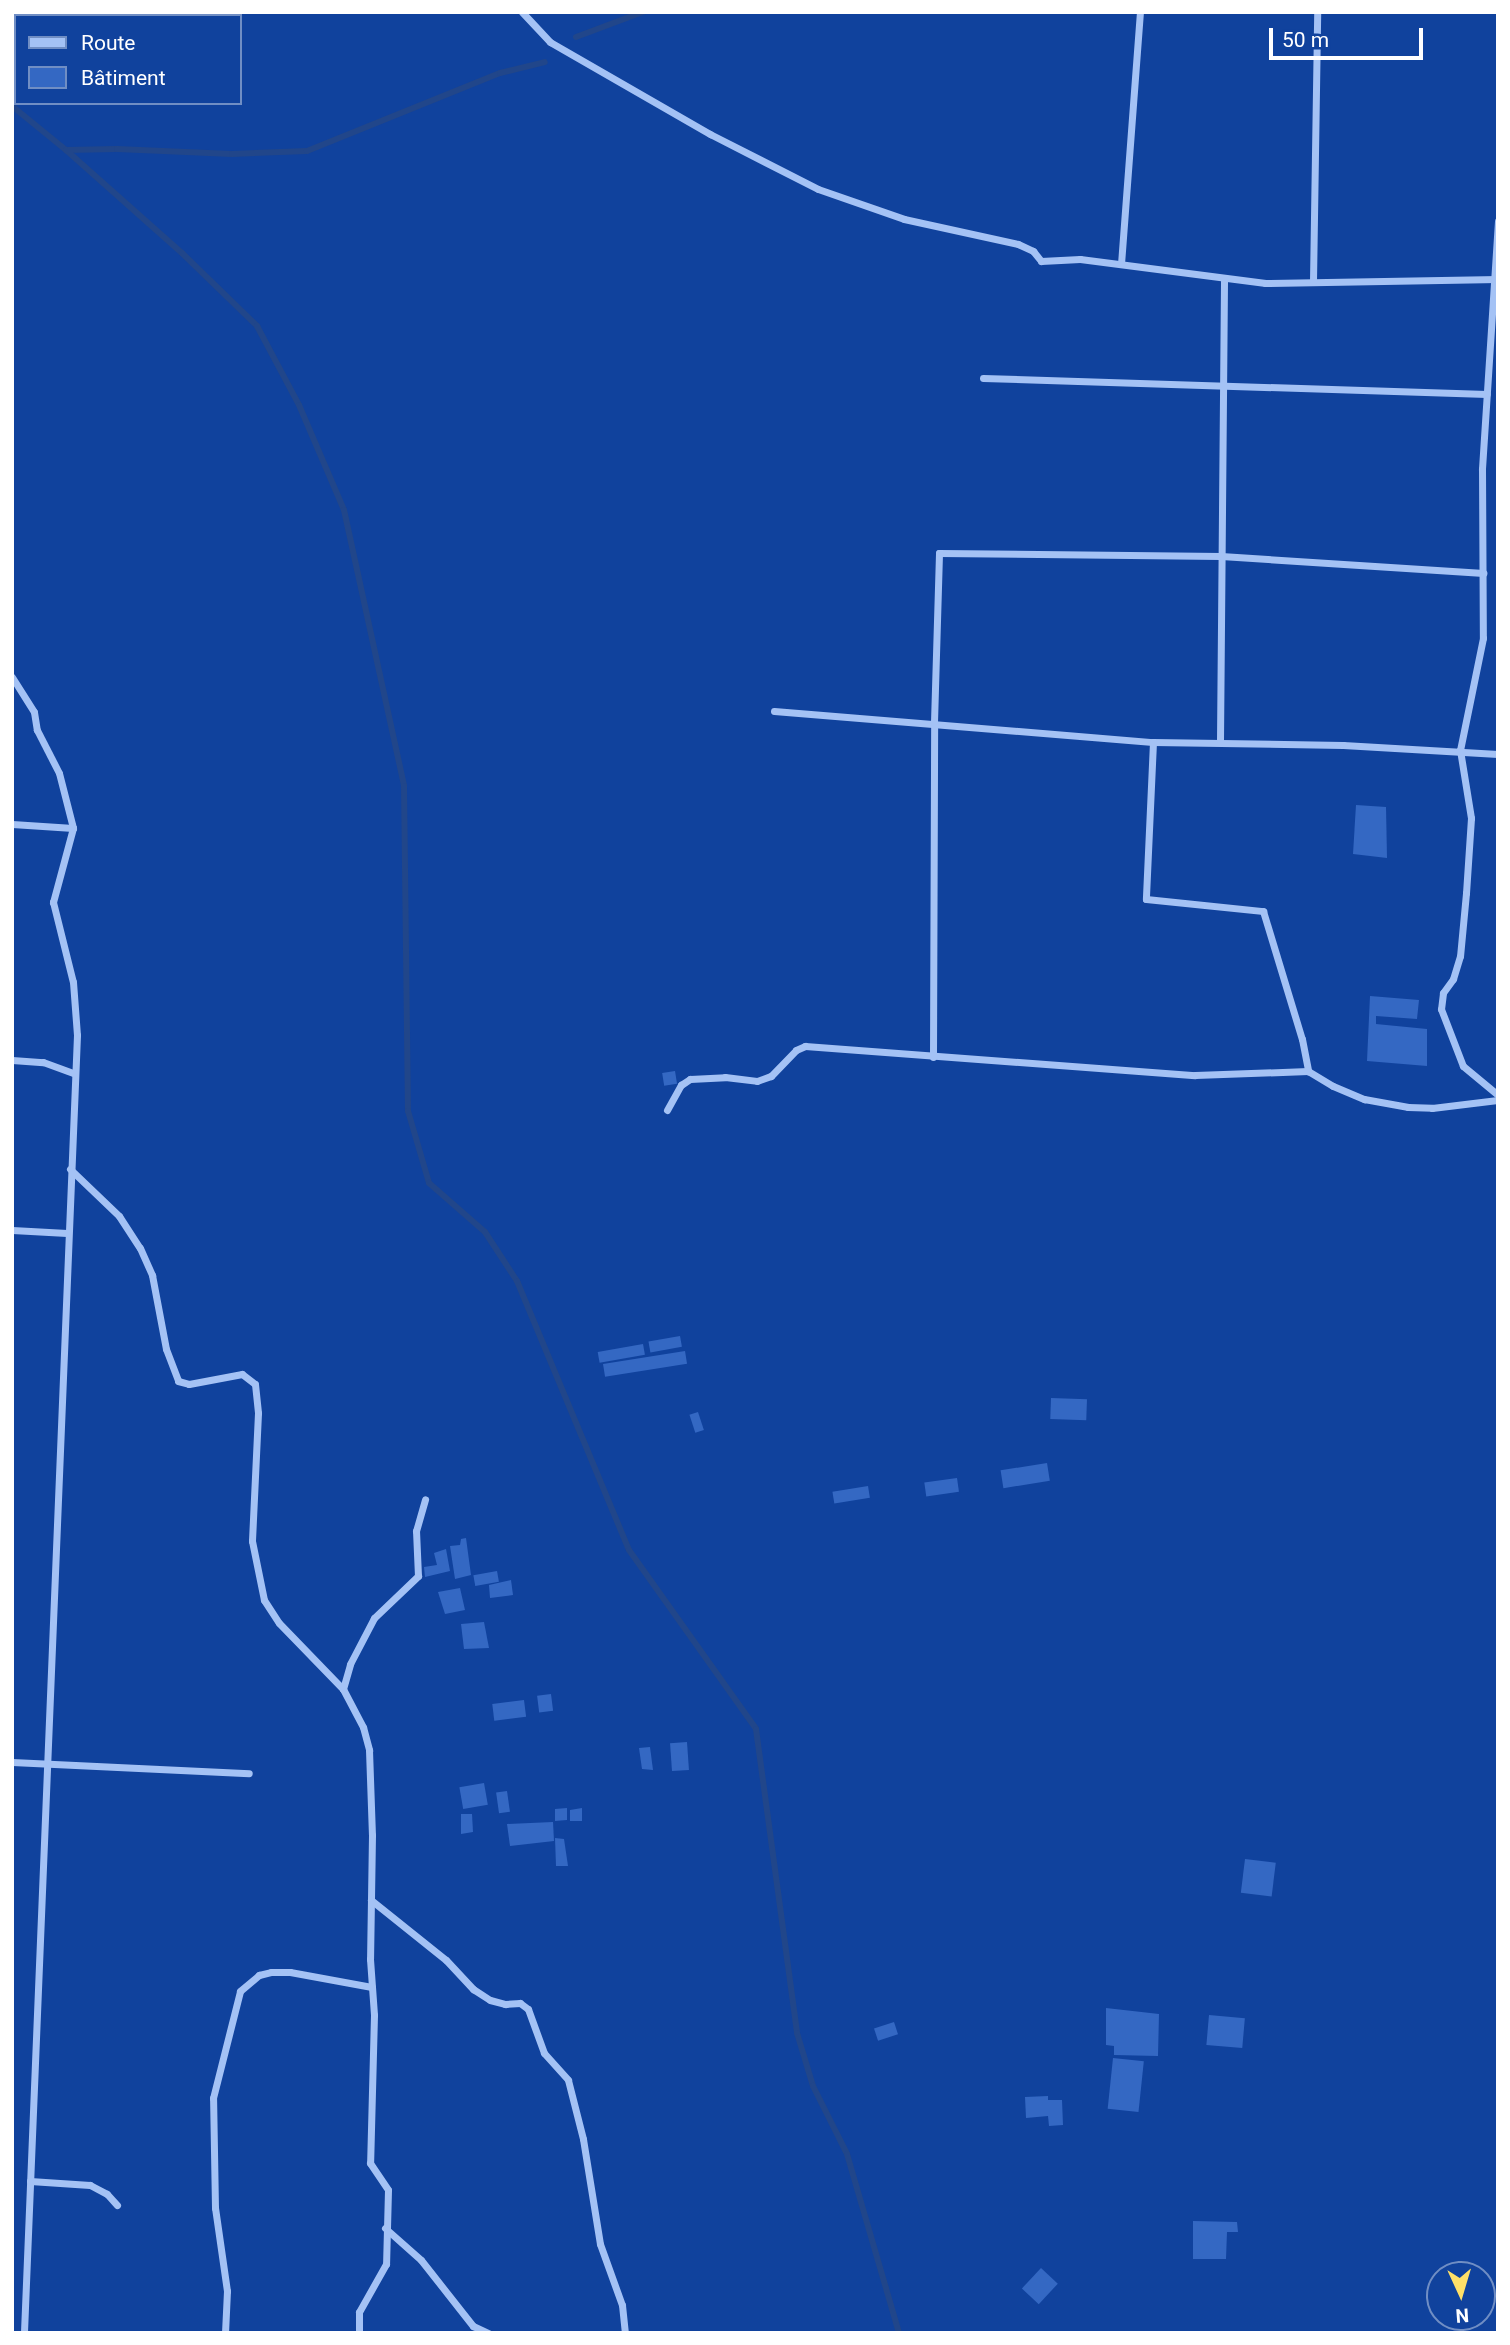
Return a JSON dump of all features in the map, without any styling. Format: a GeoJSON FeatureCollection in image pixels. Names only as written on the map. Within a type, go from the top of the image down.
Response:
{"type":"FeatureCollection","features":[{"type":"Feature","properties":{"kind":"street"},"geometry":{"type":"LineString","coordinates":[[522,12],[550,43],[710,134],[818,189],[904,219],[1018,244],[1033,251],[1041,261],[1080,258],[1265,283],[1496,279]]}},
{"type":"Feature","properties":{"kind":"street"},"geometry":{"type":"LineString","coordinates":[[1121,264],[1140,12]]}},
{"type":"Feature","properties":{"kind":"street"},"geometry":{"type":"LineString","coordinates":[[1313,281],[1317,12]]}},
{"type":"Feature","properties":{"kind":"street"},"geometry":{"type":"LineString","coordinates":[[1498,220],[1482,468],[1483,638],[1460,750],[1471,818],[1466,892],[1460,956],[1453,979],[1443,993],[1441,1009],[1463,1066],[1498,1095]]}},
{"type":"Feature","properties":{"kind":"street"},"geometry":{"type":"LineString","coordinates":[[1220,741],[1224,278]]}},
{"type":"Feature","properties":{"kind":"street"},"geometry":{"type":"LineString","coordinates":[[983,378],[1487,394]]}},
{"type":"Feature","properties":{"kind":"street"},"geometry":{"type":"LineString","coordinates":[[933,1057],[934,722],[939,553],[1221,556],[1483,573]]}},
{"type":"Feature","properties":{"kind":"street"},"geometry":{"type":"LineString","coordinates":[[12,677],[34,712],[37,730],[59,773],[73,828],[53,902],[73,982],[77,1035],[24,2333]]}},
{"type":"Feature","properties":{"kind":"street"},"geometry":{"type":"LineString","coordinates":[[774,711],[1153,742],[1220,741],[1460,750],[1498,754]]}},
{"type":"Feature","properties":{"kind":"street"},"geometry":{"type":"LineString","coordinates":[[1153,742],[1146,899],[1263,911],[1302,1039],[1308,1071]]}},
{"type":"Feature","properties":{"kind":"street"},"geometry":{"type":"LineString","coordinates":[[12,824],[73,828]]}},
{"type":"Feature","properties":{"kind":"street"},"geometry":{"type":"LineString","coordinates":[[667,1110],[681,1085],[691,1079],[725,1077],[757,1082],[771,1076],[796,1050],[805,1046],[1195,1075],[1308,1071],[1333,1086],[1364,1098],[1408,1107],[1432,1108],[1498,1100]]}},
{"type":"Feature","properties":{"kind":"street"},"geometry":{"type":"LineString","coordinates":[[12,1060],[43,1062],[74,1073]]}},
{"type":"Feature","properties":{"kind":"street"},"geometry":{"type":"LineString","coordinates":[[70,1169],[119,1216],[140,1248],[152,1275],[166,1349],[178,1381],[189,1384],[242,1374],[255,1384],[258,1413],[252,1541],[257,1577],[264,1600],[279,1623],[343,1689],[359,1715],[369,1750],[374,2015],[370,2163],[388,2190],[386,2264],[359,2312],[359,2333]]}},
{"type":"Feature","properties":{"kind":"street"},"geometry":{"type":"LineString","coordinates":[[12,1230],[67,1233]]}},
{"type":"Feature","properties":{"kind":"street"},"geometry":{"type":"LineString","coordinates":[[343,1689],[350,1664],[374,1618],[418,1576],[415,1531],[425,1499]]}},
{"type":"Feature","properties":{"kind":"street"},"geometry":{"type":"LineString","coordinates":[[12,1762],[249,1773]]}},
{"type":"Feature","properties":{"kind":"street"},"geometry":{"type":"LineString","coordinates":[[371,1900],[446,1960],[473,1989],[490,2000],[505,2004],[520,2003],[528,2009],[544,2053],[568,2080],[581,2129],[600,2244],[622,2305],[625,2333]]}},
{"type":"Feature","properties":{"kind":"street"},"geometry":{"type":"LineString","coordinates":[[225,2333],[227,2291],[215,2208],[213,2098],[240,1991],[259,1975],[271,1972],[290,1972],[372,1987]]}},
{"type":"Feature","properties":{"kind":"street"},"geometry":{"type":"LineString","coordinates":[[30,2181],[90,2185],[107,2194],[117,2205]]}},
{"type":"Feature","properties":{"kind":"street"},"geometry":{"type":"LineString","coordinates":[[385,2228],[421,2260],[473,2326],[488,2333]]}},
{"type":"Feature","properties":{"kind":"building"},"geometry":{"type":"Polygon","coordinates":[[[1356,805],[1386,807],[1387,858],[1353,854],[1356,805]]]}},
{"type":"Feature","properties":{"kind":"building"},"geometry":{"type":"Polygon","coordinates":[[[1370,996],[1419,1000],[1417,1019],[1376,1016],[1376,1024],[1427,1029],[1427,1066],[1367,1061],[1370,996]]]}},
{"type":"Feature","properties":{"kind":"building"},"geometry":{"type":"Polygon","coordinates":[[[675,1071],[677,1084],[664,1086],[662,1073],[675,1071]]]}},
{"type":"Feature","properties":{"kind":"building"},"geometry":{"type":"Polygon","coordinates":[[[680,1336],[682,1347],[650,1352],[648,1342],[680,1336]]]}},
{"type":"Feature","properties":{"kind":"building"},"geometry":{"type":"Polygon","coordinates":[[[643,1344],[645,1355],[600,1363],[598,1352],[643,1344]]]}},
{"type":"Feature","properties":{"kind":"building"},"geometry":{"type":"Polygon","coordinates":[[[685,1351],[687,1364],[605,1377],[603,1364],[685,1351]]]}},
{"type":"Feature","properties":{"kind":"building"},"geometry":{"type":"Polygon","coordinates":[[[1051,1398],[1087,1399],[1086,1420],[1050,1419],[1051,1398]]]}},
{"type":"Feature","properties":{"kind":"building"},"geometry":{"type":"Polygon","coordinates":[[[698,1412],[704,1430],[695,1433],[689,1415],[698,1412]]]}},
{"type":"Feature","properties":{"kind":"building"},"geometry":{"type":"Polygon","coordinates":[[[1047,1463],[1050,1481],[1003,1488],[1001,1470],[1047,1463]]]}},
{"type":"Feature","properties":{"kind":"building"},"geometry":{"type":"Polygon","coordinates":[[[957,1478],[959,1492],[926,1496],[924,1483],[957,1478]]]}},
{"type":"Feature","properties":{"kind":"building"},"geometry":{"type":"Polygon","coordinates":[[[868,1486],[870,1498],[834,1503],[832,1492],[868,1486]]]}},
{"type":"Feature","properties":{"kind":"building"},"geometry":{"type":"Polygon","coordinates":[[[466,1538],[471,1575],[455,1579],[450,1546],[460,1545],[461,1539],[466,1538]]]}},
{"type":"Feature","properties":{"kind":"building"},"geometry":{"type":"Polygon","coordinates":[[[446,1549],[450,1571],[425,1577],[424,1567],[437,1565],[434,1553],[446,1549]]]}},
{"type":"Feature","properties":{"kind":"building"},"geometry":{"type":"Polygon","coordinates":[[[497,1571],[499,1582],[475,1586],[473,1575],[497,1571]]]}},
{"type":"Feature","properties":{"kind":"building"},"geometry":{"type":"Polygon","coordinates":[[[511,1580],[513,1595],[490,1598],[489,1585],[511,1580]]]}},
{"type":"Feature","properties":{"kind":"building"},"geometry":{"type":"Polygon","coordinates":[[[460,1588],[465,1610],[445,1614],[438,1592],[460,1588]]]}},
{"type":"Feature","properties":{"kind":"building"},"geometry":{"type":"Polygon","coordinates":[[[484,1622],[489,1648],[464,1649],[461,1624],[484,1622]]]}},
{"type":"Feature","properties":{"kind":"building"},"geometry":{"type":"Polygon","coordinates":[[[551,1694],[553,1711],[539,1713],[537,1696],[551,1694]]]}},
{"type":"Feature","properties":{"kind":"building"},"geometry":{"type":"Polygon","coordinates":[[[524,1700],[526,1717],[494,1721],[492,1704],[524,1700]]]}},
{"type":"Feature","properties":{"kind":"building"},"geometry":{"type":"Polygon","coordinates":[[[687,1742],[689,1770],[672,1771],[670,1743],[687,1742]]]}},
{"type":"Feature","properties":{"kind":"building"},"geometry":{"type":"Polygon","coordinates":[[[650,1747],[653,1770],[642,1769],[639,1748],[650,1747]]]}},
{"type":"Feature","properties":{"kind":"building"},"geometry":{"type":"Polygon","coordinates":[[[484,1783],[488,1805],[463,1809],[459,1787],[484,1783]]]}},
{"type":"Feature","properties":{"kind":"building"},"geometry":{"type":"Polygon","coordinates":[[[507,1791],[510,1812],[499,1813],[496,1793],[507,1791]]]}},
{"type":"Feature","properties":{"kind":"building"},"geometry":{"type":"Polygon","coordinates":[[[567,1808],[567,1820],[555,1821],[555,1809],[567,1808]]]}},
{"type":"Feature","properties":{"kind":"building"},"geometry":{"type":"Polygon","coordinates":[[[582,1808],[582,1821],[570,1821],[570,1810],[582,1808]]]}},
{"type":"Feature","properties":{"kind":"building"},"geometry":{"type":"Polygon","coordinates":[[[461,1814],[472,1814],[473,1832],[461,1834],[461,1814]]]}},
{"type":"Feature","properties":{"kind":"building"},"geometry":{"type":"Polygon","coordinates":[[[553,1822],[554,1841],[510,1846],[507,1824],[553,1822]]]}},
{"type":"Feature","properties":{"kind":"building"},"geometry":{"type":"Polygon","coordinates":[[[555,1838],[564,1839],[568,1866],[556,1866],[555,1838]]]}},
{"type":"Feature","properties":{"kind":"building"},"geometry":{"type":"Polygon","coordinates":[[[1245,1859],[1276,1863],[1272,1897],[1241,1893],[1245,1859]]]}},
{"type":"Feature","properties":{"kind":"building"},"geometry":{"type":"Polygon","coordinates":[[[1106,2008],[1159,2014],[1158,2056],[1114,2055],[1114,2046],[1106,2045],[1106,2008]]]}},
{"type":"Feature","properties":{"kind":"building"},"geometry":{"type":"Polygon","coordinates":[[[1209,2015],[1245,2018],[1242,2048],[1206,2045],[1209,2015]]]}},
{"type":"Feature","properties":{"kind":"building"},"geometry":{"type":"Polygon","coordinates":[[[894,2022],[898,2034],[878,2041],[874,2028],[894,2022]]]}},
{"type":"Feature","properties":{"kind":"building"},"geometry":{"type":"Polygon","coordinates":[[[1113,2058],[1144,2061],[1138,2112],[1108,2109],[1113,2058]]]}},
{"type":"Feature","properties":{"kind":"building"},"geometry":{"type":"Polygon","coordinates":[[[1048,2096],[1048,2100],[1062,2100],[1063,2125],[1049,2126],[1048,2116],[1026,2118],[1025,2097],[1048,2096]]]}},
{"type":"Feature","properties":{"kind":"building"},"geometry":{"type":"Polygon","coordinates":[[[1193,2221],[1237,2222],[1238,2232],[1227,2232],[1226,2259],[1193,2259],[1193,2221]]]}},
{"type":"Feature","properties":{"kind":"building"},"geometry":{"type":"Polygon","coordinates":[[[1041,2268],[1058,2284],[1039,2304],[1022,2288],[1041,2268]]]}},
{"type":"Feature","properties":{"kind":"waterway"},"geometry":{"type":"LineString","coordinates":[[576,37],[643,12]]}},
{"type":"Feature","properties":{"kind":"waterway"},"geometry":{"type":"LineString","coordinates":[[12,106],[66,150],[117,149],[232,154],[307,151],[500,73],[545,62]]}},
{"type":"Feature","properties":{"kind":"waterway"},"geometry":{"type":"LineString","coordinates":[[66,150],[182,253],[257,326],[299,405],[344,510],[404,786],[408,1111],[429,1183],[485,1232],[517,1281],[629,1550],[756,1729],[797,2033],[813,2086],[847,2154],[899,2333]]}}]}
